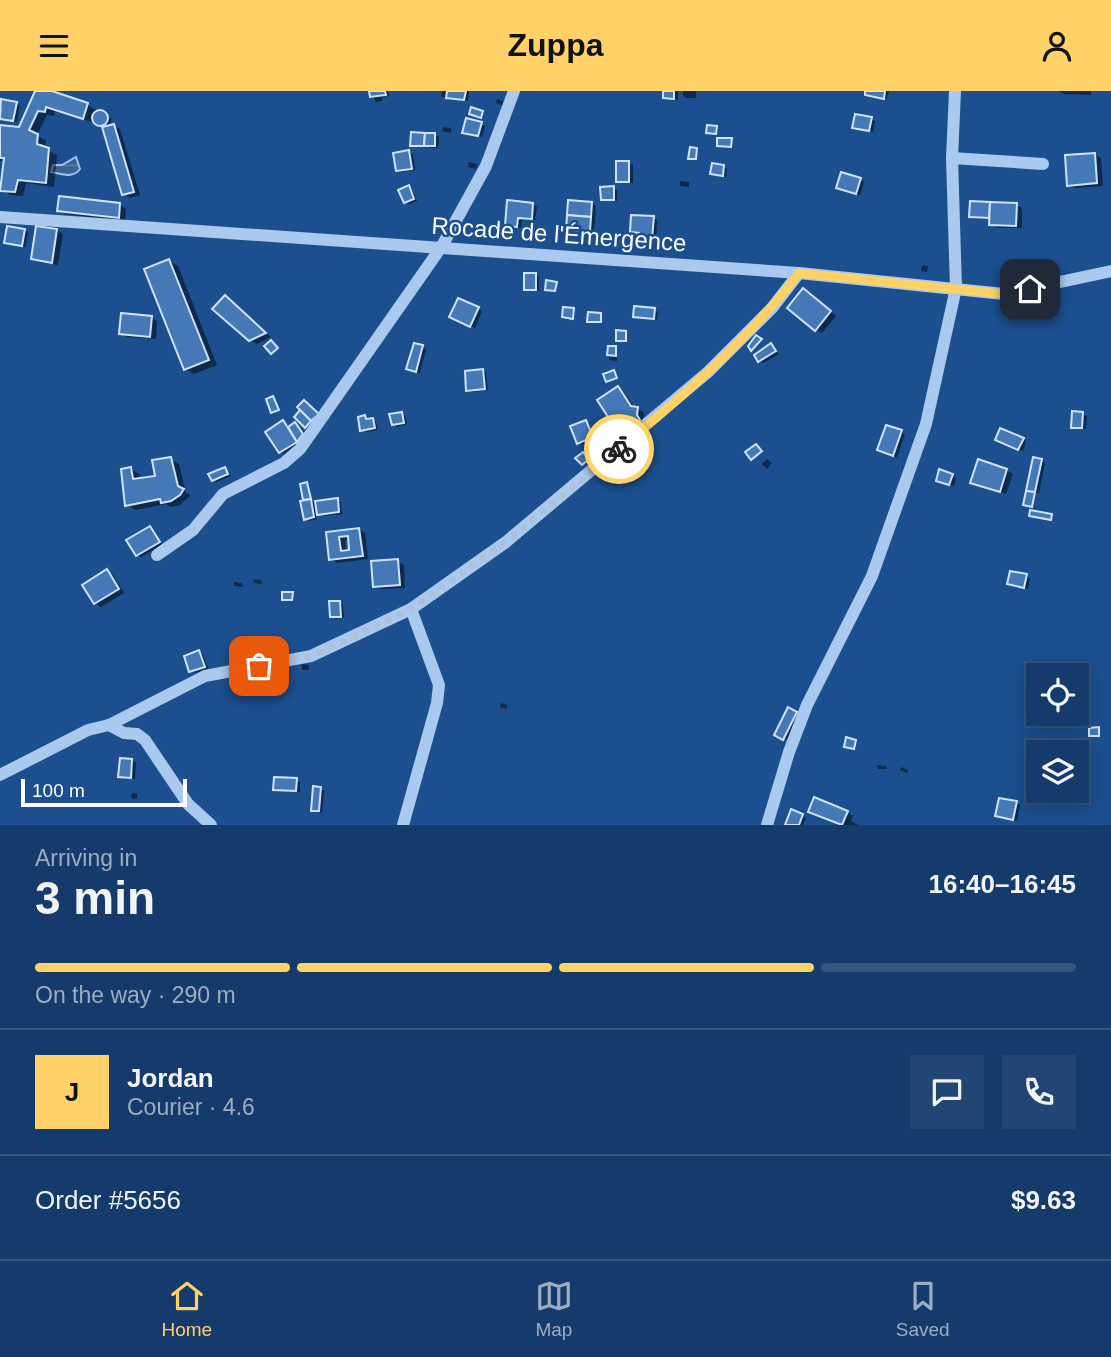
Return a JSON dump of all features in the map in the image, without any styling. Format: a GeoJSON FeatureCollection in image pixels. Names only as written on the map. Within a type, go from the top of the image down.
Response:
{"type":"FeatureCollection","features":[{"type":"Feature","properties":{"kind":"street"},"geometry":{"type":"LineString","coordinates":[[157,555],[193,530],[223,494],[284,463],[300,449],[442,246],[486,166],[514,91]]}},
{"type":"Feature","properties":{"kind":"street"},"geometry":{"type":"LineString","coordinates":[[767,825],[789,752],[807,705],[872,576],[926,424],[956,288],[952,158],[955,91]]}},
{"type":"Feature","properties":{"kind":"street"},"geometry":{"type":"LineString","coordinates":[[952,158],[1043,164]]}},
{"type":"Feature","properties":{"kind":"street","name":"Rocade de l'Émergence"},"geometry":{"type":"LineString","coordinates":[[0,217],[799,273],[1004,294],[1111,271]]}},
{"type":"Feature","properties":{"kind":"street"},"geometry":{"type":"LineString","coordinates":[[0,775],[88,730],[109,725],[205,676],[312,656],[411,609],[506,542],[708,372],[772,308],[799,273]]}},
{"type":"Feature","properties":{"kind":"street"},"geometry":{"type":"LineString","coordinates":[[403,825],[438,702],[439,685],[411,609]]}},
{"type":"Feature","properties":{"kind":"street"},"geometry":{"type":"LineString","coordinates":[[109,725],[124,733],[137,734],[145,740],[188,804],[211,825]]}},
{"type":"Feature","properties":{"kind":"water"},"geometry":{"type":"Polygon","coordinates":[[[76,157],[80,169],[74,174],[51,172],[53,165],[62,165],[76,157]]]}},
{"type":"Feature","properties":{"kind":"building"},"geometry":{"type":"Polygon","coordinates":[[[35,91],[52,91],[88,103],[83,119],[46,107],[45,112],[38,111],[29,130],[38,134],[37,144],[49,148],[46,183],[18,180],[15,192],[0,191],[4,158],[0,158],[0,125],[19,127],[35,91]]]}},
{"type":"Feature","properties":{"kind":"building"},"geometry":{"type":"Polygon","coordinates":[[[369,91],[385,91],[386,95],[370,97],[369,91]]]}},
{"type":"Feature","properties":{"kind":"building"},"geometry":{"type":"Polygon","coordinates":[[[447,91],[466,91],[464,100],[446,98],[447,91]]]}},
{"type":"Feature","properties":{"kind":"building"},"geometry":{"type":"Polygon","coordinates":[[[663,91],[674,91],[674,99],[663,98],[663,91]]]}},
{"type":"Feature","properties":{"kind":"building"},"geometry":{"type":"Polygon","coordinates":[[[865,91],[885,91],[884,99],[865,95],[865,91]]]}},
{"type":"Feature","properties":{"kind":"building"},"geometry":{"type":"Polygon","coordinates":[[[1,99],[17,102],[13,121],[0,119],[1,99]]]}},
{"type":"Feature","properties":{"kind":"building"},"geometry":{"type":"Polygon","coordinates":[[[471,107],[483,111],[481,118],[469,114],[471,107]]]}},
{"type":"Feature","properties":{"kind":"building"},"geometry":{"type":"Polygon","coordinates":[[[97,110],[103,110],[108,118],[106,124],[97,126],[92,121],[92,115],[97,110]]]}},
{"type":"Feature","properties":{"kind":"building"},"geometry":{"type":"Polygon","coordinates":[[[855,114],[872,117],[869,131],[852,128],[855,114]]]}},
{"type":"Feature","properties":{"kind":"building"},"geometry":{"type":"Polygon","coordinates":[[[466,118],[482,122],[478,136],[462,133],[466,118]]]}},
{"type":"Feature","properties":{"kind":"building"},"geometry":{"type":"Polygon","coordinates":[[[114,124],[134,192],[122,195],[102,127],[114,124]]]}},
{"type":"Feature","properties":{"kind":"building"},"geometry":{"type":"Polygon","coordinates":[[[707,125],[717,126],[716,134],[706,133],[707,125]]]}},
{"type":"Feature","properties":{"kind":"building"},"geometry":{"type":"Polygon","coordinates":[[[411,132],[425,133],[424,146],[410,146],[411,132]]]}},
{"type":"Feature","properties":{"kind":"building"},"geometry":{"type":"Polygon","coordinates":[[[425,133],[435,133],[435,146],[424,146],[425,133]]]}},
{"type":"Feature","properties":{"kind":"building"},"geometry":{"type":"Polygon","coordinates":[[[717,138],[732,138],[731,147],[717,146],[717,138]]]}},
{"type":"Feature","properties":{"kind":"building"},"geometry":{"type":"Polygon","coordinates":[[[690,147],[697,148],[696,159],[688,159],[690,147]]]}},
{"type":"Feature","properties":{"kind":"building"},"geometry":{"type":"Polygon","coordinates":[[[409,150],[412,169],[396,171],[393,153],[409,150]]]}},
{"type":"Feature","properties":{"kind":"building"},"geometry":{"type":"Polygon","coordinates":[[[1095,153],[1097,183],[1067,186],[1065,155],[1095,153]]]}},
{"type":"Feature","properties":{"kind":"building"},"geometry":{"type":"Polygon","coordinates":[[[616,161],[629,161],[629,182],[616,182],[616,161]]]}},
{"type":"Feature","properties":{"kind":"building"},"geometry":{"type":"Polygon","coordinates":[[[712,163],[724,165],[723,176],[710,174],[712,163]]]}},
{"type":"Feature","properties":{"kind":"building"},"geometry":{"type":"Polygon","coordinates":[[[841,172],[861,178],[856,194],[836,188],[841,172]]]}},
{"type":"Feature","properties":{"kind":"building"},"geometry":{"type":"Polygon","coordinates":[[[409,185],[414,199],[404,203],[398,190],[409,185]]]}},
{"type":"Feature","properties":{"kind":"building"},"geometry":{"type":"Polygon","coordinates":[[[614,186],[614,200],[601,200],[600,187],[614,186]]]}},
{"type":"Feature","properties":{"kind":"building"},"geometry":{"type":"Polygon","coordinates":[[[59,196],[120,203],[119,218],[57,211],[59,196]]]}},
{"type":"Feature","properties":{"kind":"building"},"geometry":{"type":"Polygon","coordinates":[[[507,200],[533,203],[532,219],[518,218],[517,227],[505,226],[507,200]]]}},
{"type":"Feature","properties":{"kind":"building"},"geometry":{"type":"Polygon","coordinates":[[[568,200],[592,202],[591,217],[567,215],[568,200]]]}},
{"type":"Feature","properties":{"kind":"building"},"geometry":{"type":"Polygon","coordinates":[[[970,201],[990,202],[989,218],[969,217],[970,201]]]}},
{"type":"Feature","properties":{"kind":"building"},"geometry":{"type":"Polygon","coordinates":[[[990,202],[1017,203],[1016,226],[989,225],[990,202]]]}},
{"type":"Feature","properties":{"kind":"building"},"geometry":{"type":"Polygon","coordinates":[[[567,215],[591,217],[590,231],[566,230],[567,215]]]}},
{"type":"Feature","properties":{"kind":"building"},"geometry":{"type":"Polygon","coordinates":[[[631,215],[654,216],[652,239],[639,238],[639,233],[630,232],[631,215]]]}},
{"type":"Feature","properties":{"kind":"building"},"geometry":{"type":"Polygon","coordinates":[[[7,226],[25,229],[22,246],[4,243],[7,226]]]}},
{"type":"Feature","properties":{"kind":"building"},"geometry":{"type":"Polygon","coordinates":[[[36,226],[57,229],[52,263],[31,259],[36,226]]]}},
{"type":"Feature","properties":{"kind":"building"},"geometry":{"type":"Polygon","coordinates":[[[169,259],[209,360],[184,370],[144,269],[169,259]]]}},
{"type":"Feature","properties":{"kind":"building"},"geometry":{"type":"Polygon","coordinates":[[[524,273],[536,273],[536,290],[524,290],[524,273]]]}},
{"type":"Feature","properties":{"kind":"building"},"geometry":{"type":"Polygon","coordinates":[[[546,280],[557,282],[555,291],[545,290],[546,280]]]}},
{"type":"Feature","properties":{"kind":"building"},"geometry":{"type":"Polygon","coordinates":[[[803,288],[831,311],[815,331],[787,308],[803,288]]]}},
{"type":"Feature","properties":{"kind":"building"},"geometry":{"type":"Polygon","coordinates":[[[225,295],[266,333],[249,341],[212,309],[225,295]]]}},
{"type":"Feature","properties":{"kind":"building"},"geometry":{"type":"Polygon","coordinates":[[[458,298],[479,307],[470,327],[449,317],[458,298]]]}},
{"type":"Feature","properties":{"kind":"building"},"geometry":{"type":"Polygon","coordinates":[[[634,306],[655,308],[654,319],[633,317],[634,306]]]}},
{"type":"Feature","properties":{"kind":"building"},"geometry":{"type":"Polygon","coordinates":[[[563,307],[574,308],[573,319],[562,317],[563,307]]]}},
{"type":"Feature","properties":{"kind":"building"},"geometry":{"type":"Polygon","coordinates":[[[588,312],[601,313],[601,322],[587,322],[588,312]]]}},
{"type":"Feature","properties":{"kind":"building"},"geometry":{"type":"Polygon","coordinates":[[[121,313],[152,316],[150,337],[119,334],[121,313]]]}},
{"type":"Feature","properties":{"kind":"building"},"geometry":{"type":"Polygon","coordinates":[[[616,330],[626,331],[626,341],[616,341],[616,330]]]}},
{"type":"Feature","properties":{"kind":"building"},"geometry":{"type":"Polygon","coordinates":[[[756,335],[762,339],[751,351],[748,346],[756,335]]]}},
{"type":"Feature","properties":{"kind":"building"},"geometry":{"type":"Polygon","coordinates":[[[271,340],[278,348],[271,354],[264,346],[271,340]]]}},
{"type":"Feature","properties":{"kind":"building"},"geometry":{"type":"Polygon","coordinates":[[[414,343],[423,345],[416,372],[406,369],[414,343]]]}},
{"type":"Feature","properties":{"kind":"building"},"geometry":{"type":"Polygon","coordinates":[[[771,343],[776,351],[758,362],[754,355],[771,343]]]}},
{"type":"Feature","properties":{"kind":"building"},"geometry":{"type":"Polygon","coordinates":[[[608,346],[616,346],[616,356],[607,355],[608,346]]]}},
{"type":"Feature","properties":{"kind":"building"},"geometry":{"type":"Polygon","coordinates":[[[483,369],[485,389],[466,391],[465,371],[483,369]]]}},
{"type":"Feature","properties":{"kind":"building"},"geometry":{"type":"Polygon","coordinates":[[[614,370],[617,378],[606,382],[603,374],[614,370]]]}},
{"type":"Feature","properties":{"kind":"building"},"geometry":{"type":"Polygon","coordinates":[[[618,386],[631,406],[638,407],[637,415],[640,420],[615,437],[606,423],[610,420],[597,400],[618,386]]]}},
{"type":"Feature","properties":{"kind":"building"},"geometry":{"type":"Polygon","coordinates":[[[273,396],[279,410],[271,413],[266,399],[273,396]]]}},
{"type":"Feature","properties":{"kind":"building"},"geometry":{"type":"Polygon","coordinates":[[[304,400],[319,414],[311,421],[297,407],[304,400]]]}},
{"type":"Feature","properties":{"kind":"building"},"geometry":{"type":"Polygon","coordinates":[[[300,410],[311,421],[305,428],[294,417],[300,410]]]}},
{"type":"Feature","properties":{"kind":"building"},"geometry":{"type":"Polygon","coordinates":[[[1072,411],[1083,412],[1082,428],[1071,428],[1072,411]]]}},
{"type":"Feature","properties":{"kind":"building"},"geometry":{"type":"Polygon","coordinates":[[[402,412],[404,423],[392,425],[389,414],[402,412]]]}},
{"type":"Feature","properties":{"kind":"building"},"geometry":{"type":"Polygon","coordinates":[[[365,415],[366,419],[373,418],[375,428],[360,431],[358,417],[365,415]]]}},
{"type":"Feature","properties":{"kind":"building"},"geometry":{"type":"Polygon","coordinates":[[[283,420],[297,442],[279,453],[265,432],[283,420]]]}},
{"type":"Feature","properties":{"kind":"building"},"geometry":{"type":"Polygon","coordinates":[[[586,420],[593,437],[577,444],[570,426],[586,420]]]}},
{"type":"Feature","properties":{"kind":"building"},"geometry":{"type":"Polygon","coordinates":[[[295,422],[303,434],[297,442],[288,427],[295,422]]]}},
{"type":"Feature","properties":{"kind":"building"},"geometry":{"type":"Polygon","coordinates":[[[886,425],[902,430],[893,456],[877,450],[886,425]]]}},
{"type":"Feature","properties":{"kind":"building"},"geometry":{"type":"Polygon","coordinates":[[[1000,428],[1024,438],[1018,450],[995,440],[1000,428]]]}},
{"type":"Feature","properties":{"kind":"building"},"geometry":{"type":"Polygon","coordinates":[[[756,444],[762,451],[751,460],[745,452],[756,444]]]}},
{"type":"Feature","properties":{"kind":"building"},"geometry":{"type":"Polygon","coordinates":[[[583,452],[589,459],[582,465],[575,458],[583,452]]]}},
{"type":"Feature","properties":{"kind":"building"},"geometry":{"type":"Polygon","coordinates":[[[171,457],[178,486],[184,489],[180,495],[161,503],[160,499],[125,506],[121,469],[131,467],[133,479],[155,476],[152,460],[171,457]]]}},
{"type":"Feature","properties":{"kind":"building"},"geometry":{"type":"Polygon","coordinates":[[[1033,457],[1042,459],[1035,492],[1026,491],[1033,457]]]}},
{"type":"Feature","properties":{"kind":"building"},"geometry":{"type":"Polygon","coordinates":[[[978,459],[1007,469],[1000,492],[970,483],[978,459]]]}},
{"type":"Feature","properties":{"kind":"building"},"geometry":{"type":"Polygon","coordinates":[[[225,467],[228,474],[212,481],[208,474],[225,467]]]}},
{"type":"Feature","properties":{"kind":"building"},"geometry":{"type":"Polygon","coordinates":[[[939,469],[953,474],[949,485],[936,481],[939,469]]]}},
{"type":"Feature","properties":{"kind":"building"},"geometry":{"type":"Polygon","coordinates":[[[307,482],[311,499],[303,500],[300,484],[307,482]]]}},
{"type":"Feature","properties":{"kind":"building"},"geometry":{"type":"Polygon","coordinates":[[[1026,491],[1035,492],[1032,507],[1023,505],[1026,491]]]}},
{"type":"Feature","properties":{"kind":"building"},"geometry":{"type":"Polygon","coordinates":[[[338,498],[339,512],[317,515],[315,501],[338,498]]]}},
{"type":"Feature","properties":{"kind":"building"},"geometry":{"type":"Polygon","coordinates":[[[311,499],[314,517],[304,520],[300,501],[311,499]]]}},
{"type":"Feature","properties":{"kind":"building"},"geometry":{"type":"Polygon","coordinates":[[[1030,510],[1052,514],[1051,520],[1029,516],[1030,510]]]}},
{"type":"Feature","properties":{"kind":"building"},"geometry":{"type":"Polygon","coordinates":[[[150,526],[160,542],[136,556],[126,540],[150,526]]]}},
{"type":"Feature","properties":{"kind":"building"},"geometry":{"type":"Polygon","coordinates":[[[359,528],[363,556],[329,560],[326,532],[359,528]],[[348,536],[339,537],[341,551],[349,550],[348,536]]]}},
{"type":"Feature","properties":{"kind":"building"},"geometry":{"type":"Polygon","coordinates":[[[398,559],[400,585],[373,587],[371,561],[398,559]]]}},
{"type":"Feature","properties":{"kind":"building"},"geometry":{"type":"Polygon","coordinates":[[[107,569],[119,589],[94,604],[82,585],[107,569]]]}},
{"type":"Feature","properties":{"kind":"building"},"geometry":{"type":"Polygon","coordinates":[[[1010,571],[1027,574],[1024,588],[1007,584],[1010,571]]]}},
{"type":"Feature","properties":{"kind":"building"},"geometry":{"type":"Polygon","coordinates":[[[282,592],[293,592],[292,600],[282,600],[282,592]]]}},
{"type":"Feature","properties":{"kind":"building"},"geometry":{"type":"Polygon","coordinates":[[[329,601],[340,601],[341,617],[330,617],[329,601]]]}},
{"type":"Feature","properties":{"kind":"building"},"geometry":{"type":"Polygon","coordinates":[[[199,650],[205,667],[189,672],[184,656],[199,650]]]}},
{"type":"Feature","properties":{"kind":"building"},"geometry":{"type":"Polygon","coordinates":[[[788,707],[797,712],[783,740],[774,735],[788,707]]]}},
{"type":"Feature","properties":{"kind":"building"},"geometry":{"type":"Polygon","coordinates":[[[1099,727],[1099,736],[1089,736],[1089,728],[1099,727]]]}},
{"type":"Feature","properties":{"kind":"building"},"geometry":{"type":"Polygon","coordinates":[[[846,737],[856,740],[854,749],[844,747],[846,737]]]}},
{"type":"Feature","properties":{"kind":"building"},"geometry":{"type":"Polygon","coordinates":[[[120,758],[132,759],[131,778],[118,777],[120,758]]]}},
{"type":"Feature","properties":{"kind":"building"},"geometry":{"type":"Polygon","coordinates":[[[274,777],[297,778],[296,791],[273,790],[274,777]]]}},
{"type":"Feature","properties":{"kind":"building"},"geometry":{"type":"Polygon","coordinates":[[[313,786],[321,787],[319,811],[311,811],[313,786]]]}},
{"type":"Feature","properties":{"kind":"building"},"geometry":{"type":"Polygon","coordinates":[[[814,797],[848,811],[842,825],[808,812],[814,797]]]}},
{"type":"Feature","properties":{"kind":"building"},"geometry":{"type":"Polygon","coordinates":[[[999,798],[1017,801],[1013,820],[995,816],[999,798]]]}},
{"type":"Feature","properties":{"kind":"building"},"geometry":{"type":"Polygon","coordinates":[[[791,809],[803,814],[799,825],[785,825],[791,809]]]}},
{"type":"Feature","properties":{"kind":"way so far"},"geometry":{"type":"LineString","coordinates":[[259,666],[312,656],[411,609],[506,542],[619,449]]}},
{"type":"Feature","properties":{"kind":"route"},"geometry":{"type":"LineString","coordinates":[[619,449],[708,372],[772,308],[799,273],[1004,294],[1030,289]]}}]}
